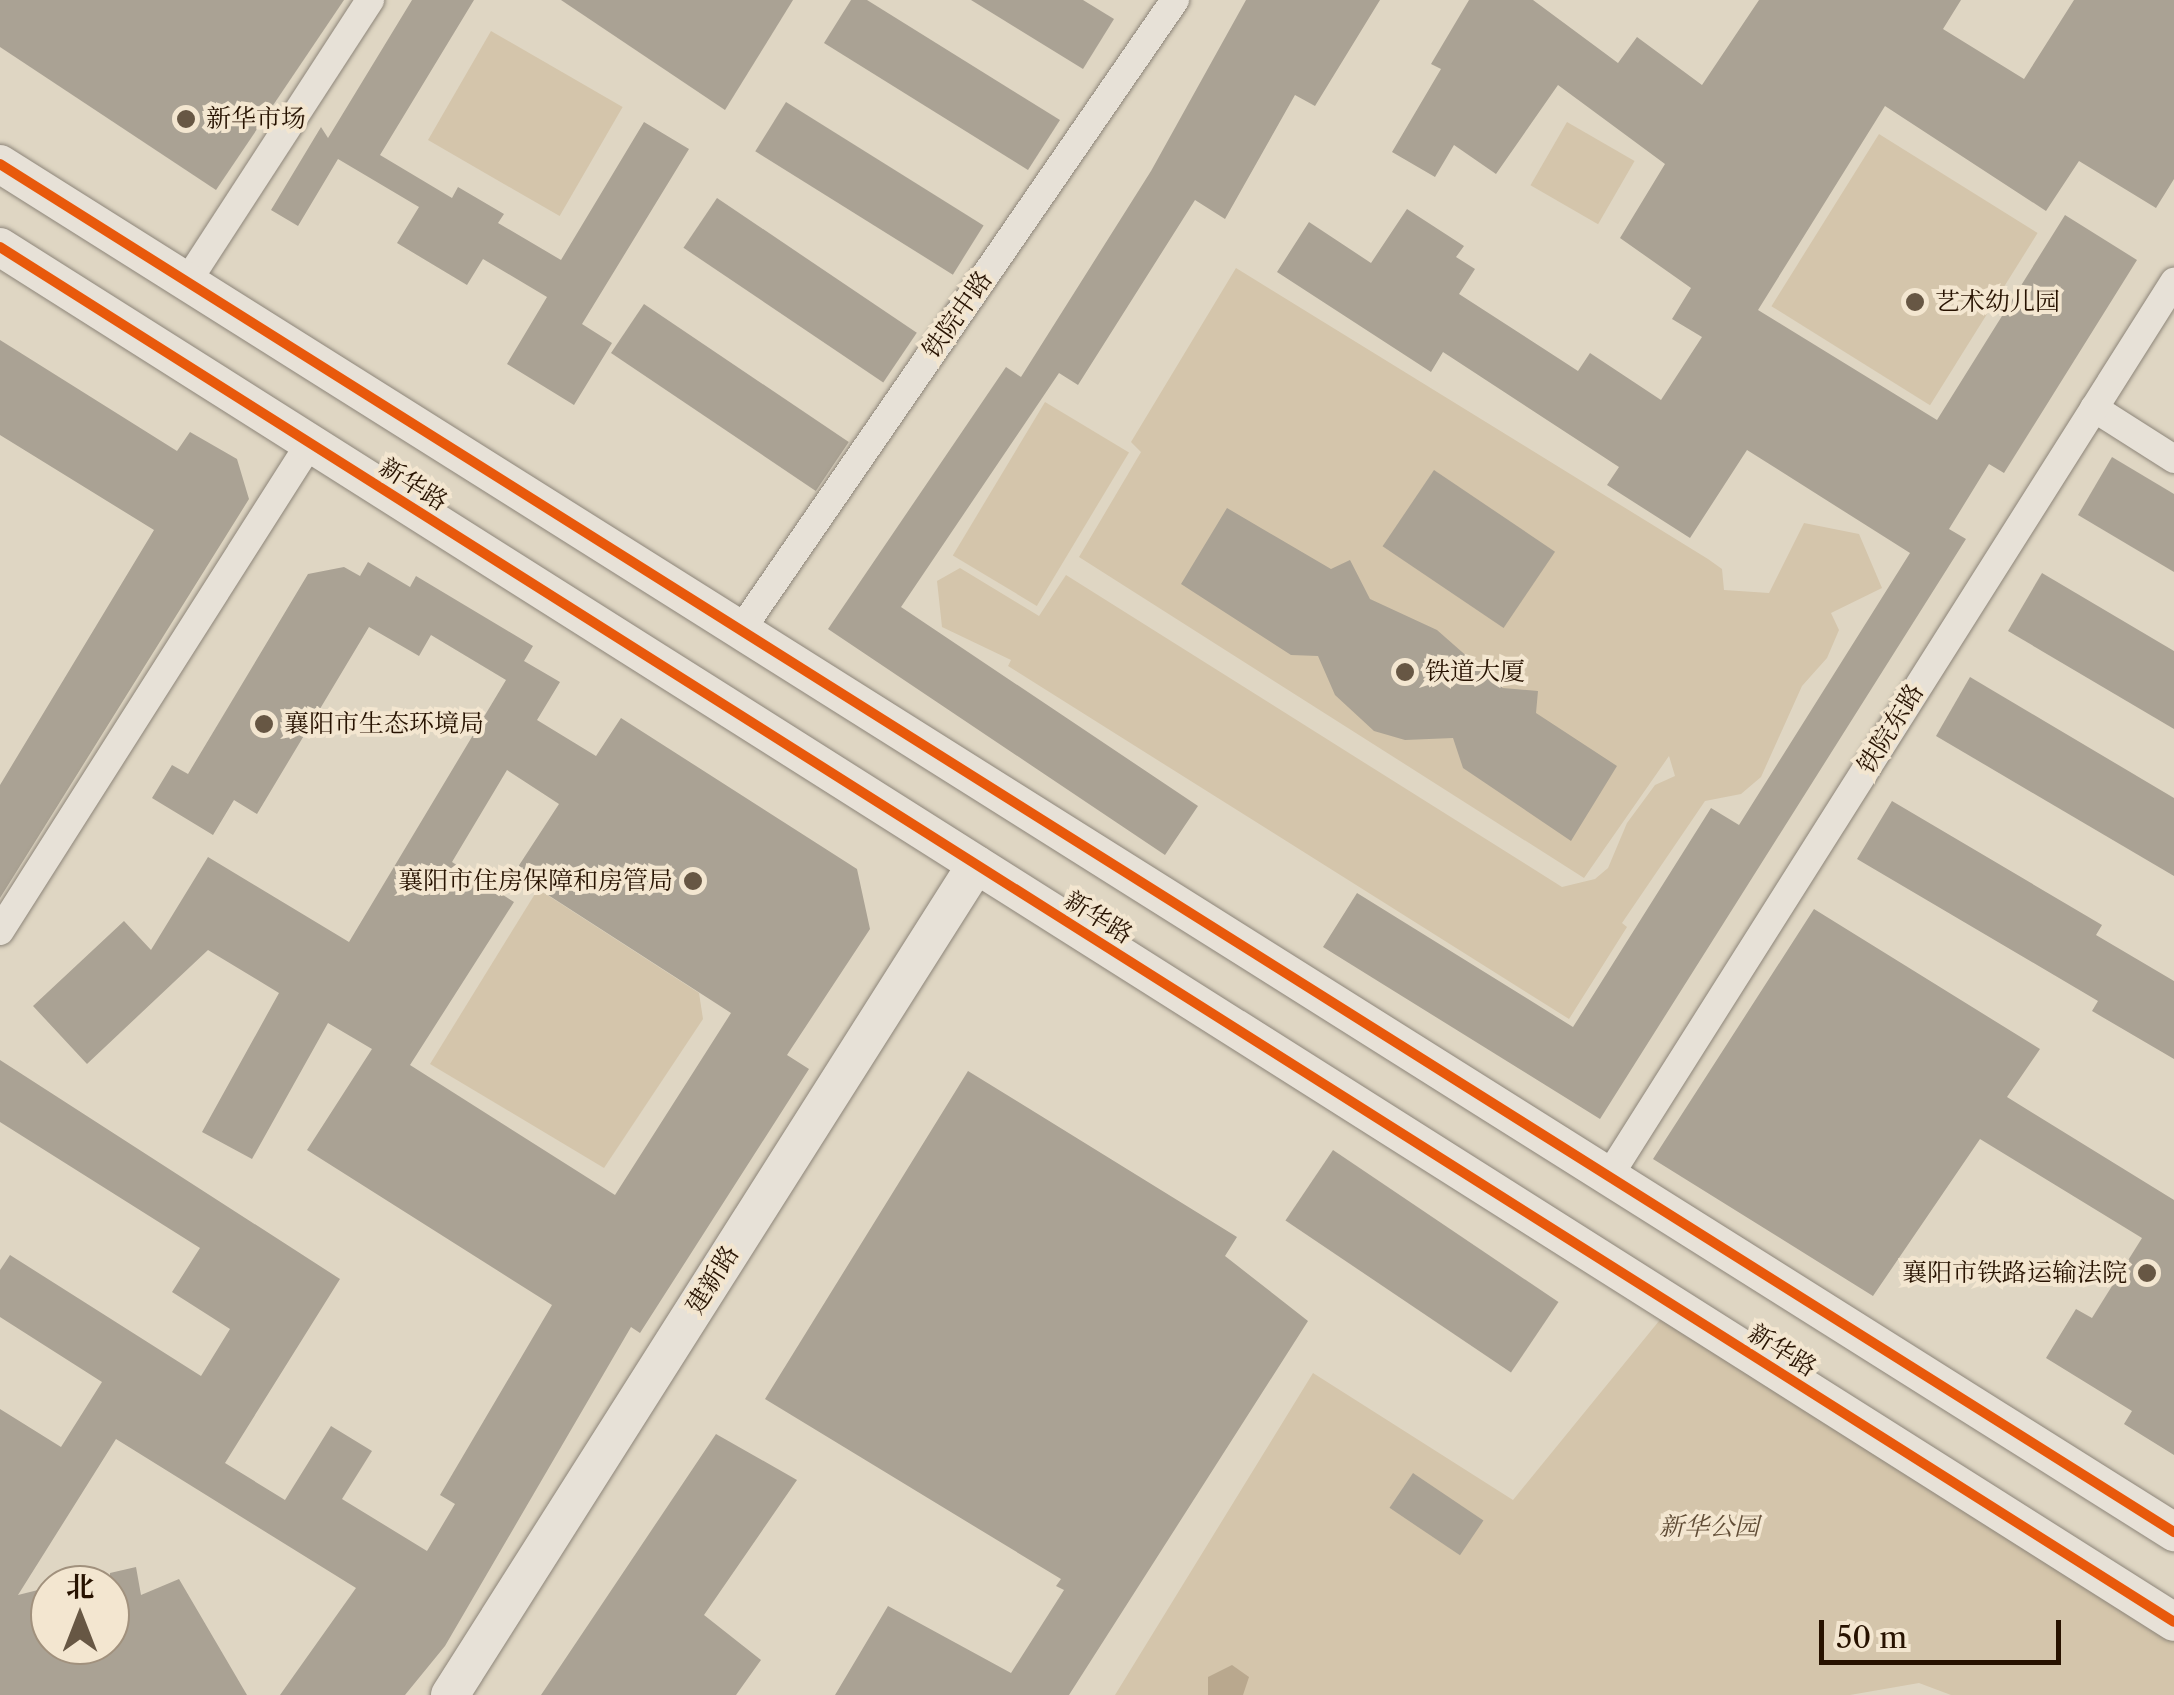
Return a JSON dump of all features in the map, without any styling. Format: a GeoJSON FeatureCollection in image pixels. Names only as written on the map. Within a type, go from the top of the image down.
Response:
{"type":"FeatureCollection","features":[{"type":"Feature","properties":{"kind":"main road","name":"新华路"},"geometry":{"type":"LineString","coordinates":[[0,164],[2174,1532]]}},
{"type":"Feature","properties":{"kind":"main road","name":"新华路"},"geometry":{"type":"LineString","coordinates":[[0,248],[2174,1622]]}},
{"type":"Feature","properties":{"kind":"main road","name":"建新路"},"geometry":{"type":"LineString","coordinates":[[450,1695],[976,865]]}},
{"type":"Feature","properties":{"kind":"street"},"geometry":{"type":"LineString","coordinates":[[187,282],[370,0]]}},
{"type":"Feature","properties":{"kind":"street","name":"铁院中路"},"geometry":{"type":"LineString","coordinates":[[741,630],[1175,0]]}},
{"type":"Feature","properties":{"kind":"street","name":"铁院东路"},"geometry":{"type":"LineString","coordinates":[[1609,1176],[2174,282]]}},
{"type":"Feature","properties":{"kind":"street"},"geometry":{"type":"LineString","coordinates":[[2094,408],[2174,459]]}},
{"type":"Feature","properties":{"kind":"street"},"geometry":{"type":"LineString","coordinates":[[0,932],[310,443]]}},
{"type":"Feature","properties":{"kind":"green space"},"geometry":{"type":"Polygon","coordinates":[[[491,31],[623,107],[560,216],[428,140],[491,31]]]}},
{"type":"Feature","properties":{"kind":"green space"},"geometry":{"type":"Polygon","coordinates":[[[1567,122],[1635,161],[1598,224],[1530,185],[1567,122]]]}},
{"type":"Feature","properties":{"kind":"green space"},"geometry":{"type":"Polygon","coordinates":[[[1879,134],[2038,233],[1930,405],[1771,306],[1879,134]]]}},
{"type":"Feature","properties":{"kind":"green space"},"geometry":{"type":"Polygon","coordinates":[[[1236,268],[1708,559],[1722,569],[1724,590],[1769,593],[1804,523],[1859,534],[1882,588],[1831,613],[1839,630],[1827,658],[1802,686],[1761,777],[1741,794],[1705,801],[1622,923],[1627,927],[1569,1019],[1008,666],[1011,660],[942,627],[937,581],[960,568],[1039,616],[1066,575],[1562,887],[1595,879],[1608,868],[1627,823],[1655,785],[1675,776],[1669,756],[1584,878],[1079,557],[1141,452],[1131,442],[1236,268]]]}},
{"type":"Feature","properties":{"kind":"green space"},"geometry":{"type":"Polygon","coordinates":[[[1045,402],[1129,452],[1037,606],[953,555],[1045,402]]]}},
{"type":"Feature","properties":{"kind":"green space"},"geometry":{"type":"Polygon","coordinates":[[[538,889],[699,993],[703,1019],[604,1168],[430,1064],[538,889]]]}},
{"type":"Feature","properties":{"kind":"green space","name":"新华公园"},"geometry":{"type":"Polygon","coordinates":[[[1672,1305],[2174,1622],[2174,1695],[1951,1695],[1919,1683],[1850,1695],[1115,1695],[1313,1373],[1513,1500],[1672,1305]]]}},
{"type":"Feature","properties":{"kind":"shaded area"},"geometry":{"type":"Polygon","coordinates":[[[1232,1665],[1249,1677],[1243,1695],[1208,1695],[1208,1677],[1232,1665]]]}},
{"type":"Feature","properties":{"kind":"building","name":"新华市场"},"geometry":{"type":"Polygon","coordinates":[[[0,0],[344,0],[216,190],[0,47],[0,0]]]}},
{"type":"Feature","properties":{"kind":"building"},"geometry":{"type":"Polygon","coordinates":[[[412,0],[474,0],[380,155],[452,198],[458,187],[504,214],[498,223],[561,260],[644,122],[689,149],[582,324],[612,343],[574,405],[507,364],[547,297],[483,259],[467,285],[397,243],[419,207],[338,159],[298,226],[271,210],[321,127],[328,138],[412,0]]]}},
{"type":"Feature","properties":{"kind":"building"},"geometry":{"type":"Polygon","coordinates":[[[561,0],[793,0],[725,110],[561,0]]]}},
{"type":"Feature","properties":{"kind":"building"},"geometry":{"type":"Polygon","coordinates":[[[851,0],[867,0],[1060,120],[1028,170],[824,43],[851,0]]]}},
{"type":"Feature","properties":{"kind":"building"},"geometry":{"type":"Polygon","coordinates":[[[971,0],[1083,0],[1114,19],[1083,69],[971,0]]]}},
{"type":"Feature","properties":{"kind":"building"},"geometry":{"type":"Polygon","coordinates":[[[1246,0],[1380,0],[1315,106],[1295,95],[1225,219],[1195,200],[1078,385],[1059,373],[901,607],[1198,806],[1165,855],[828,629],[1006,367],[1021,377],[1151,171],[1246,0]]]}},
{"type":"Feature","properties":{"kind":"building"},"geometry":{"type":"Polygon","coordinates":[[[1469,0],[1533,0],[1618,63],[1637,37],[1702,85],[1759,0],[1961,0],[1943,29],[2024,79],[2074,0],[2174,0],[2174,179],[2156,208],[2079,161],[2046,211],[1885,106],[1758,310],[1937,420],[2065,215],[2137,260],[2004,473],[1989,464],[1949,529],[1966,539],[1600,1119],[1323,947],[1357,893],[1573,1027],[1711,808],[1739,825],[1910,553],[1747,450],[1690,538],[1607,485],[1619,467],[1443,352],[1431,372],[1277,272],[1309,222],[1371,263],[1407,209],[1464,246],[1456,257],[1475,269],[1459,294],[1578,371],[1590,353],[1661,400],[1702,337],[1672,319],[1691,288],[1620,238],[1665,164],[1558,85],[1496,174],[1454,145],[1435,177],[1392,152],[1441,69],[1431,64],[1469,0]]]}},
{"type":"Feature","properties":{"kind":"building"},"geometry":{"type":"Polygon","coordinates":[[[786,102],[984,225],[953,275],[755,151],[786,102]]]}},
{"type":"Feature","properties":{"kind":"building"},"geometry":{"type":"Polygon","coordinates":[[[717,198],[917,333],[883,383],[683,248],[717,198]]]}},
{"type":"Feature","properties":{"kind":"building"},"geometry":{"type":"Polygon","coordinates":[[[644,304],[849,442],[816,491],[611,353],[644,304]]]}},
{"type":"Feature","properties":{"kind":"building"},"geometry":{"type":"Polygon","coordinates":[[[0,340],[177,451],[190,432],[237,459],[249,499],[0,898],[0,785],[154,530],[0,435],[0,340]]]}},
{"type":"Feature","properties":{"kind":"building"},"geometry":{"type":"Polygon","coordinates":[[[2112,457],[2174,494],[2174,572],[2078,515],[2112,457]]]}},
{"type":"Feature","properties":{"kind":"building"},"geometry":{"type":"Polygon","coordinates":[[[1434,470],[1555,552],[1504,628],[1383,546],[1434,470]]]}},
{"type":"Feature","properties":{"kind":"building","name":"铁道大厦"},"geometry":{"type":"Polygon","coordinates":[[[1227,508],[1331,569],[1350,560],[1370,599],[1437,630],[1503,688],[1538,691],[1536,713],[1617,766],[1571,841],[1463,768],[1453,738],[1405,740],[1374,731],[1335,695],[1318,656],[1291,655],[1181,584],[1227,508]]]}},
{"type":"Feature","properties":{"kind":"building"},"geometry":{"type":"Polygon","coordinates":[[[368,562],[410,587],[416,576],[533,646],[524,661],[560,682],[537,720],[596,756],[621,718],[857,869],[870,929],[787,1055],[809,1069],[640,1333],[631,1327],[445,1646],[405,1695],[280,1695],[356,1588],[116,1439],[37,1565],[30,1565],[30,1576],[18,1595],[30,1592],[30,1665],[130,1665],[130,1568],[136,1567],[141,1595],[179,1579],[247,1695],[0,1695],[0,1409],[61,1447],[102,1382],[0,1317],[0,1270],[10,1255],[201,1376],[230,1329],[172,1292],[200,1248],[0,1122],[0,1060],[340,1279],[225,1463],[285,1500],[331,1426],[372,1451],[342,1499],[427,1551],[455,1504],[440,1495],[552,1305],[307,1150],[372,1049],[328,1023],[252,1159],[202,1132],[279,993],[208,950],[87,1064],[33,1006],[124,921],[151,950],[208,857],[349,942],[506,680],[431,635],[419,656],[369,627],[257,814],[234,800],[213,835],[152,798],[172,765],[188,774],[308,574],[344,567],[360,576],[368,562]],[[507,770],[452,862],[514,902],[410,1065],[615,1195],[731,1013],[514,873],[559,804],[507,770]]]}},
{"type":"Feature","properties":{"kind":"building"},"geometry":{"type":"Polygon","coordinates":[[[2042,573],[2174,651],[2174,729],[2008,631],[2042,573]]]}},
{"type":"Feature","properties":{"kind":"building"},"geometry":{"type":"Polygon","coordinates":[[[1970,677],[2174,798],[2174,876],[1936,736],[1970,677]]]}},
{"type":"Feature","properties":{"kind":"building"},"geometry":{"type":"Polygon","coordinates":[[[1892,801],[2102,925],[2096,935],[2174,981],[2174,1059],[2092,1011],[2098,1001],[1857,859],[1892,801]]]}},
{"type":"Feature","properties":{"kind":"building"},"geometry":{"type":"Polygon","coordinates":[[[1814,909],[2040,1049],[2007,1097],[2174,1200],[2174,1455],[2124,1424],[2132,1411],[2046,1358],[2076,1309],[2092,1318],[2142,1238],[1980,1139],[1873,1296],[1653,1159],[1814,909]]]}},
{"type":"Feature","properties":{"kind":"building"},"geometry":{"type":"Polygon","coordinates":[[[968,1071],[1237,1237],[1225,1256],[1308,1321],[1069,1695],[835,1695],[888,1606],[1011,1673],[1064,1590],[1056,1586],[1061,1579],[765,1399],[968,1071]]]}},
{"type":"Feature","properties":{"kind":"building"},"geometry":{"type":"Polygon","coordinates":[[[1333,1150],[1558,1302],[1511,1373],[1285,1220],[1333,1150]]]}},
{"type":"Feature","properties":{"kind":"building"},"geometry":{"type":"Polygon","coordinates":[[[716,1434],[797,1480],[704,1615],[761,1660],[736,1695],[541,1695],[716,1434]]]}},
{"type":"Feature","properties":{"kind":"building"},"geometry":{"type":"Polygon","coordinates":[[[1413,1473],[1483,1521],[1460,1555],[1390,1508],[1413,1473]]]}},
{"type":"Feature","properties":{"kind":"cycle path"},"geometry":{"type":"LineString","coordinates":[[0,164],[2174,1532]]}},
{"type":"Feature","properties":{"kind":"cycle path"},"geometry":{"type":"LineString","coordinates":[[0,247],[2174,1622]]}},
{"type":"Feature","properties":{"kind":"place","name":"新华市场"},"geometry":{"type":"Point","coordinates":[186,119]}},
{"type":"Feature","properties":{"kind":"place","name":"艺术幼儿园"},"geometry":{"type":"Point","coordinates":[1915,302]}},
{"type":"Feature","properties":{"kind":"place","name":"铁道大厦"},"geometry":{"type":"Point","coordinates":[1405,672]}},
{"type":"Feature","properties":{"kind":"place","name":"襄阳市生态环境局"},"geometry":{"type":"Point","coordinates":[264,724]}},
{"type":"Feature","properties":{"kind":"place","name":"襄阳市住房保障和房管局"},"geometry":{"type":"Point","coordinates":[693,881]}},
{"type":"Feature","properties":{"kind":"place","name":"襄阳市铁路运输法院"},"geometry":{"type":"Point","coordinates":[2147,1273]}}]}
